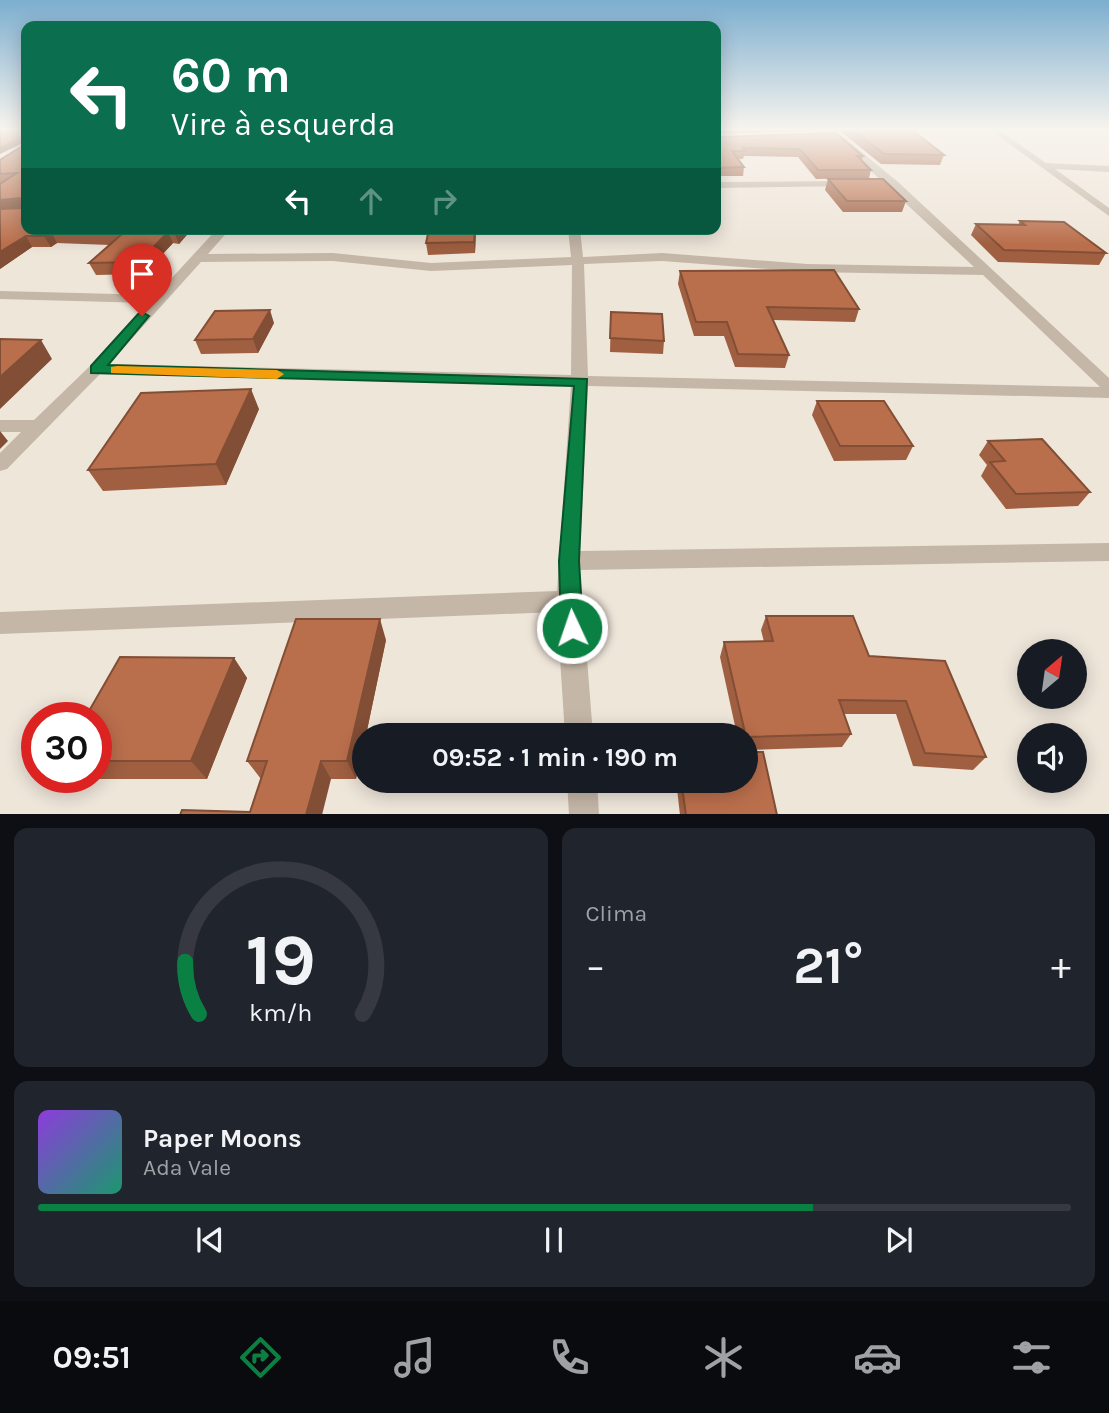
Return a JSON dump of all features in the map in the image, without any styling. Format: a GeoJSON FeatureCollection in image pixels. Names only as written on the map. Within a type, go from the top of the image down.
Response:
{"type":"FeatureCollection","features":[{"type":"Feature","properties":{"kind":"street"},"geometry":{"type":"LineString","coordinates":[[874,168],[1109,387]]}},
{"type":"Feature","properties":{"kind":"street"},"geometry":{"type":"LineString","coordinates":[[1049,168],[1109,213]]}},
{"type":"Feature","properties":{"kind":"street"},"geometry":{"type":"LineString","coordinates":[[1088,168],[1109,169]]}},
{"type":"Feature","properties":{"kind":"street"},"geometry":{"type":"LineString","coordinates":[[721,185],[867,184]]}},
{"type":"Feature","properties":{"kind":"street"},"geometry":{"type":"LineString","coordinates":[[881,184],[894,184]]}},
{"type":"Feature","properties":{"kind":"street"},"geometry":{"type":"LineString","coordinates":[[0,464],[96,369],[218,235]]}},
{"type":"Feature","properties":{"kind":"street"},"geometry":{"type":"LineString","coordinates":[[575,235],[579,260],[582,382],[569,561],[578,723]]}},
{"type":"Feature","properties":{"kind":"street"},"geometry":{"type":"LineString","coordinates":[[195,258],[333,257],[431,267],[662,257],[807,268],[985,271]]}},
{"type":"Feature","properties":{"kind":"street"},"geometry":{"type":"LineString","coordinates":[[0,295],[158,299]]}},
{"type":"Feature","properties":{"kind":"street"},"geometry":{"type":"LineString","coordinates":[[96,369],[1109,393]]}},
{"type":"Feature","properties":{"kind":"street"},"geometry":{"type":"LineString","coordinates":[[0,426],[38,426]]}},
{"type":"Feature","properties":{"kind":"street"},"geometry":{"type":"LineString","coordinates":[[569,561],[1109,552]]}},
{"type":"Feature","properties":{"kind":"street"},"geometry":{"type":"LineString","coordinates":[[0,623],[570,601]]}},
{"type":"Feature","properties":{"kind":"street"},"geometry":{"type":"LineString","coordinates":[[583,793],[584,814]]}},
{"type":"Feature","properties":{"kind":"building"},"geometry":{"type":"Polygon","coordinates":[[[0,168],[21,168],[21,203],[20,198],[0,200],[0,184],[17,173],[0,174],[0,168]]]}},
{"type":"Feature","properties":{"kind":"building"},"geometry":{"type":"Polygon","coordinates":[[[816,168],[871,170],[818,170],[816,168]]]}},
{"type":"Feature","properties":{"kind":"building"},"geometry":{"type":"Polygon","coordinates":[[[828,179],[883,179],[906,201],[847,201],[828,179]]]}},
{"type":"Feature","properties":{"kind":"building"},"geometry":{"type":"Polygon","coordinates":[[[21,208],[21,235],[45,235],[26,236],[0,252],[0,209],[21,208]]]}},
{"type":"Feature","properties":{"kind":"building"},"geometry":{"type":"Polygon","coordinates":[[[1020,221],[1064,222],[1106,253],[1004,250],[976,224],[1025,225],[1020,221]]]}},
{"type":"Feature","properties":{"kind":"building"},"geometry":{"type":"Polygon","coordinates":[[[121,235],[165,235],[139,262],[89,263],[121,235]]]}},
{"type":"Feature","properties":{"kind":"building"},"geometry":{"type":"Polygon","coordinates":[[[428,235],[475,235],[474,242],[426,243],[428,235]]]}},
{"type":"Feature","properties":{"kind":"building"},"geometry":{"type":"Polygon","coordinates":[[[834,270],[859,309],[767,307],[789,355],[738,354],[727,322],[696,322],[680,271],[834,270]]]}},
{"type":"Feature","properties":{"kind":"building"},"geometry":{"type":"Polygon","coordinates":[[[270,310],[253,339],[195,340],[215,311],[270,310]]]}},
{"type":"Feature","properties":{"kind":"building"},"geometry":{"type":"Polygon","coordinates":[[[611,312],[662,314],[664,341],[610,338],[611,312]]]}},
{"type":"Feature","properties":{"kind":"building"},"geometry":{"type":"Polygon","coordinates":[[[0,339],[41,340],[0,377],[0,339]]]}},
{"type":"Feature","properties":{"kind":"building"},"geometry":{"type":"Polygon","coordinates":[[[251,389],[216,464],[88,470],[141,393],[251,389]]]}},
{"type":"Feature","properties":{"kind":"building"},"geometry":{"type":"Polygon","coordinates":[[[817,401],[884,401],[913,446],[840,446],[817,401]]]}},
{"type":"Feature","properties":{"kind":"building"},"geometry":{"type":"Polygon","coordinates":[[[1042,439],[1090,492],[1016,494],[990,462],[1005,461],[988,441],[1042,439]]]}},
{"type":"Feature","properties":{"kind":"building"},"geometry":{"type":"Polygon","coordinates":[[[766,616],[853,616],[869,656],[945,661],[986,757],[925,753],[906,701],[839,700],[851,734],[758,737],[758,723],[743,723],[724,642],[773,641],[766,616]]]}},
{"type":"Feature","properties":{"kind":"building"},"geometry":{"type":"Polygon","coordinates":[[[296,619],[380,619],[356,723],[352,723],[352,739],[347,761],[321,761],[306,814],[180,814],[182,810],[250,812],[267,761],[247,761],[296,619]]]}},
{"type":"Feature","properties":{"kind":"building"},"geometry":{"type":"Polygon","coordinates":[[[120,657],[234,658],[191,761],[112,761],[112,702],[94,702],[120,657]]]}},
{"type":"Feature","properties":{"kind":"building"},"geometry":{"type":"Polygon","coordinates":[[[758,752],[763,752],[777,814],[686,814],[683,793],[758,793],[758,752]]]}},
{"type":"Feature","properties":{"kind":"slow traffic"},"geometry":{"type":"LineString","coordinates":[[117,370],[277,374]]}},
{"type":"Feature","properties":{"kind":"route"},"geometry":{"type":"LineString","coordinates":[[142,316],[96,369],[582,382],[569,561],[572,628]]}}]}
